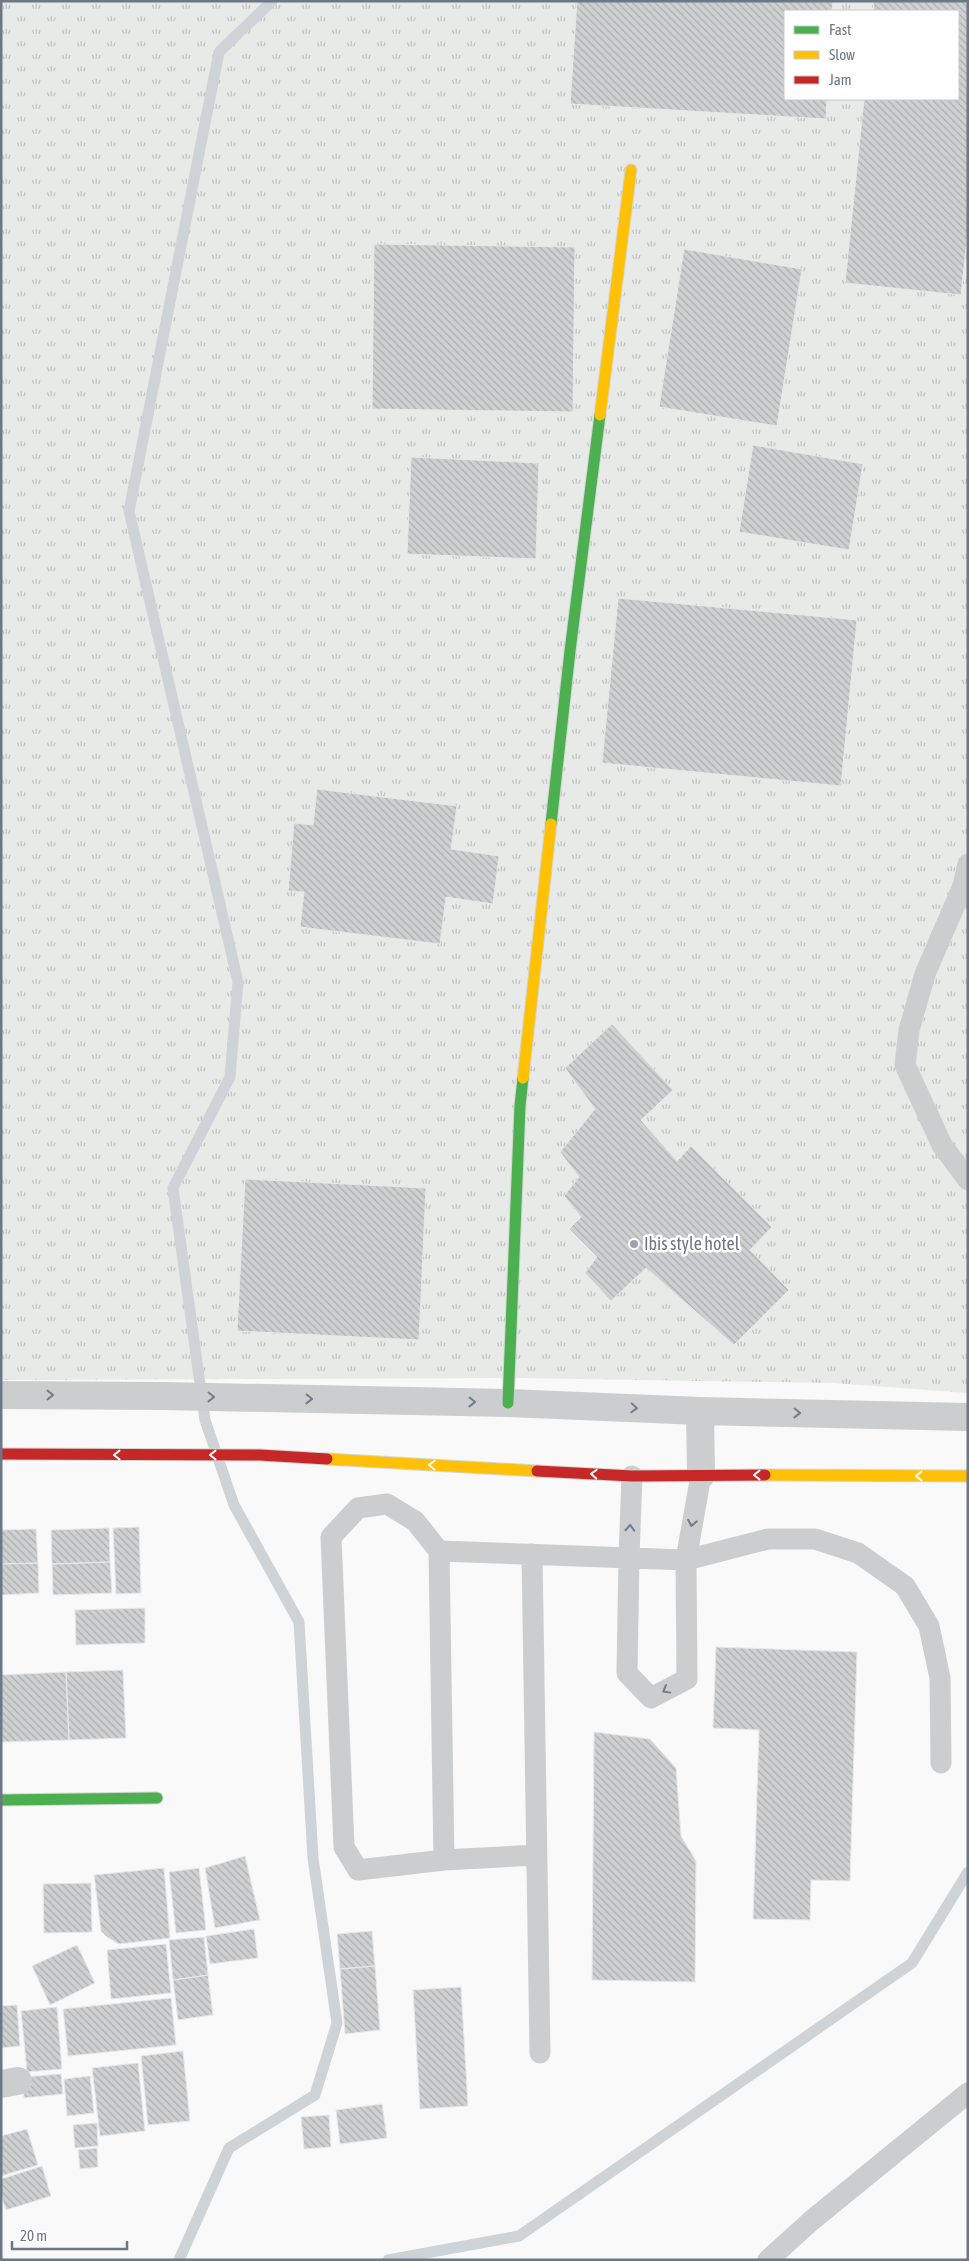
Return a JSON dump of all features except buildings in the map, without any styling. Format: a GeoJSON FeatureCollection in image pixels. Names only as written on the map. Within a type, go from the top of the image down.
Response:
{"type":"FeatureCollection","features":[{"type":"Feature","properties":{"kind":"street"},"geometry":{"type":"LineString","coordinates":[[508,1403],[522,1086],[570,651],[631,170]]}},
{"type":"Feature","properties":{"kind":"street"},"geometry":{"type":"LineString","coordinates":[[1,1395],[162,1396],[508,1403],[700,1411],[968,1416]]}},
{"type":"Feature","properties":{"kind":"street"},"geometry":{"type":"LineString","coordinates":[[700,1411],[701,1475]]}},
{"type":"Feature","properties":{"kind":"street"},"geometry":{"type":"LineString","coordinates":[[1,1454],[260,1456],[632,1476],[968,1476]]}},
{"type":"Feature","properties":{"kind":"street"},"geometry":{"type":"LineString","coordinates":[[1,1800],[157,1798]]}},
{"type":"Feature","properties":{"kind":"lane"},"geometry":{"type":"LineString","coordinates":[[968,864],[963,886],[925,974],[909,1030],[905,1064],[942,1145],[968,1180]]}},
{"type":"Feature","properties":{"kind":"lane"},"geometry":{"type":"LineString","coordinates":[[632,1476],[628,1557],[627,1672],[651,1698],[687,1679],[686,1560],[701,1475]]}},
{"type":"Feature","properties":{"kind":"lane"},"geometry":{"type":"LineString","coordinates":[[444,1860],[439,1551],[415,1521],[386,1504],[358,1508],[331,1537],[344,1847],[358,1870],[444,1860],[536,1855]]}},
{"type":"Feature","properties":{"kind":"lane"},"geometry":{"type":"LineString","coordinates":[[439,1551],[686,1560],[768,1539],[815,1539],[858,1553],[905,1586],[929,1626],[940,1678],[941,1763]]}},
{"type":"Feature","properties":{"kind":"lane"},"geometry":{"type":"LineString","coordinates":[[532,1554],[540,2053]]}},
{"type":"Feature","properties":{"kind":"lane"},"geometry":{"type":"LineString","coordinates":[[768,2260],[811,2221],[968,2093]]}},
{"type":"Feature","properties":{"kind":"green space"},"geometry":{"type":"Polygon","coordinates":[[[1,1],[968,1],[968,1393],[833,1383],[521,1378],[1,1380],[1,1]]]}},
{"type":"Feature","properties":{"kind":"waterway"},"geometry":{"type":"LineString","coordinates":[[179,2260],[229,2148],[315,2095],[337,2023],[313,1858],[299,1622],[234,1505],[205,1420],[173,1188],[230,1077],[238,982],[129,511],[219,52],[272,1]]}},
{"type":"Feature","properties":{"kind":"waterway"},"geometry":{"type":"LineString","coordinates":[[388,2260],[519,2236],[912,1963],[968,1872]]}},
{"type":"Feature","properties":{"kind":"traffic: fast"},"geometry":{"type":"LineString","coordinates":[[551,824],[570,651],[600,415]]}},
{"type":"Feature","properties":{"kind":"traffic: fast"},"geometry":{"type":"LineString","coordinates":[[508,1403],[520,1106],[523,1078]]}},
{"type":"Feature","properties":{"kind":"traffic: fast"},"geometry":{"type":"LineString","coordinates":[[1,1800],[157,1798]]}},
{"type":"Feature","properties":{"kind":"traffic: slow"},"geometry":{"type":"LineString","coordinates":[[600,415],[631,170]]}},
{"type":"Feature","properties":{"kind":"traffic: slow"},"geometry":{"type":"LineString","coordinates":[[523,1078],[551,824]]}},
{"type":"Feature","properties":{"kind":"traffic: slow"},"geometry":{"type":"LineString","coordinates":[[327,1459],[537,1471]]}},
{"type":"Feature","properties":{"kind":"traffic: slow"},"geometry":{"type":"LineString","coordinates":[[765,1475],[968,1476]]}},
{"type":"Feature","properties":{"kind":"traffic: jam"},"geometry":{"type":"LineString","coordinates":[[1,1454],[260,1455],[327,1459]]}},
{"type":"Feature","properties":{"kind":"traffic: jam"},"geometry":{"type":"LineString","coordinates":[[537,1471],[632,1476],[765,1475]]}},
{"type":"Feature","properties":{"kind":"place","name":"Ibis style hotel"},"geometry":{"type":"Point","coordinates":[634,1244]}}]}
